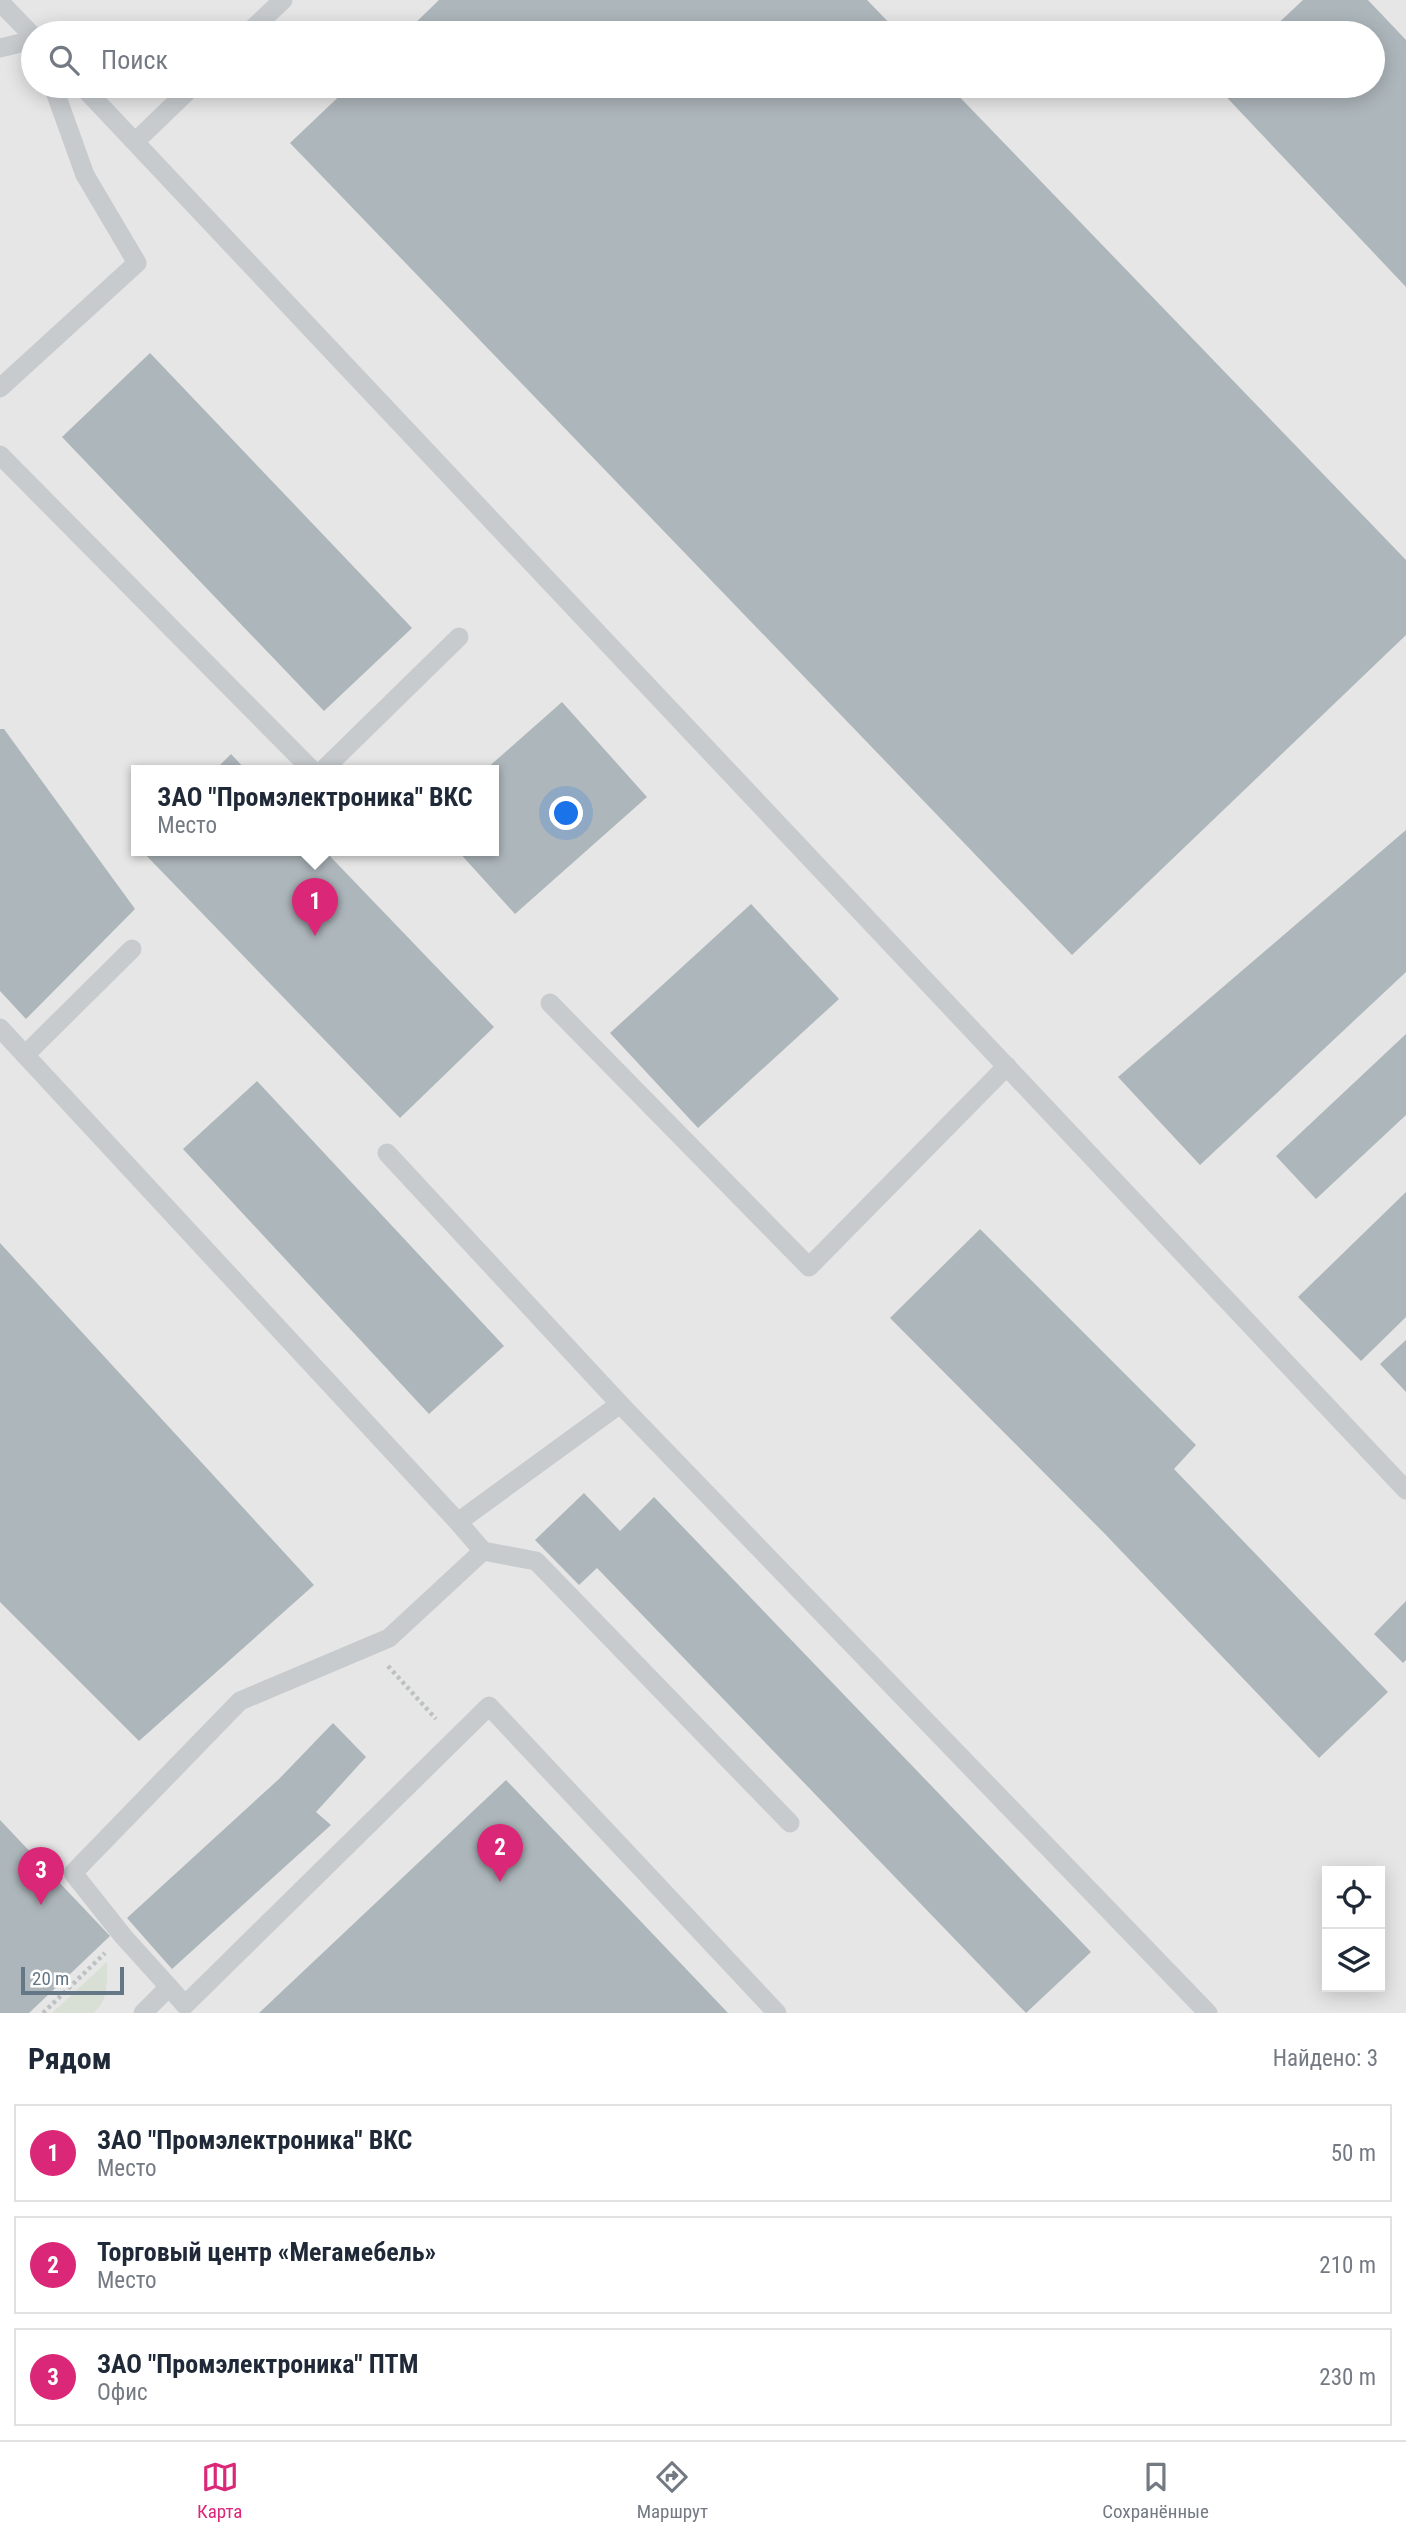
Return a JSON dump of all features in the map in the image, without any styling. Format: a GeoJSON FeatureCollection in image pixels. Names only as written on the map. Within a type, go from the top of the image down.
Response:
{"type":"FeatureCollection","features":[{"type":"Feature","properties":{"kind":"lane"},"geometry":{"type":"LineString","coordinates":[[261,21],[283,0]]}},
{"type":"Feature","properties":{"kind":"lane"},"geometry":{"type":"LineString","coordinates":[[0,2],[21,25]]}},
{"type":"Feature","properties":{"kind":"lane"},"geometry":{"type":"LineString","coordinates":[[0,48],[21,42]]}},
{"type":"Feature","properties":{"kind":"lane"},"geometry":{"type":"LineString","coordinates":[[0,388],[137,263],[85,175],[57,98]]}},
{"type":"Feature","properties":{"kind":"lane"},"geometry":{"type":"LineString","coordinates":[[94,98],[1406,1490]]}},
{"type":"Feature","properties":{"kind":"lane"},"geometry":{"type":"LineString","coordinates":[[136,141],[181,98]]}},
{"type":"Feature","properties":{"kind":"lane"},"geometry":{"type":"LineString","coordinates":[[0,455],[307,765]]}},
{"type":"Feature","properties":{"kind":"lane"},"geometry":{"type":"LineString","coordinates":[[328,765],[459,637]]}},
{"type":"Feature","properties":{"kind":"lane"},"geometry":{"type":"LineString","coordinates":[[25,1055],[132,949]]}},
{"type":"Feature","properties":{"kind":"lane"},"geometry":{"type":"LineString","coordinates":[[550,1003],[809,1267],[1006,1066]]}},
{"type":"Feature","properties":{"kind":"lane"},"geometry":{"type":"LineString","coordinates":[[0,1028],[483,1550],[536,1561],[790,1823]]}},
{"type":"Feature","properties":{"kind":"lane"},"geometry":{"type":"LineString","coordinates":[[387,1153],[620,1404],[1208,2013]]}},
{"type":"Feature","properties":{"kind":"lane"},"geometry":{"type":"LineString","coordinates":[[458,1522],[620,1404]]}},
{"type":"Feature","properties":{"kind":"lane"},"geometry":{"type":"LineString","coordinates":[[483,1550],[388,1638],[240,1701],[73,1873],[123,1936],[185,2005],[489,1706],[777,2013]]}},
{"type":"Feature","properties":{"kind":"lane"},"geometry":{"type":"LineString","coordinates":[[143,2013],[169,1987]]}},
{"type":"Feature","properties":{"kind":"path"},"geometry":{"type":"LineString","coordinates":[[369,1646],[456,1740]]}},
{"type":"Feature","properties":{"kind":"path"},"geometry":{"type":"LineString","coordinates":[[43,2013],[123,1936]]}},
{"type":"Feature","properties":{"kind":"shaded area"},"geometry":{"type":"Polygon","coordinates":[[[0,0],[1406,0],[1406,2013],[0,2013],[0,0]]]}},
{"type":"Feature","properties":{"kind":"shaded area"},"geometry":{"type":"Polygon","coordinates":[[[107,1962],[105,1996],[94,2013],[52,2013],[107,1962]]]}},
{"type":"Feature","properties":{"kind":"building"},"geometry":{"type":"Polygon","coordinates":[[[439,0],[867,0],[887,21],[417,21],[439,0]]]}},
{"type":"Feature","properties":{"kind":"building"},"geometry":{"type":"Polygon","coordinates":[[[1303,0],[1368,0],[1406,40],[1406,287],[1227,98],[1385,98],[1385,21],[1281,21],[1303,0]]]}},
{"type":"Feature","properties":{"kind":"building"},"geometry":{"type":"Polygon","coordinates":[[[337,98],[961,98],[1406,560],[1406,635],[1072,955],[290,143],[337,98]]]}},
{"type":"Feature","properties":{"kind":"building"},"geometry":{"type":"Polygon","coordinates":[[[150,353],[412,628],[324,711],[62,437],[150,353]]]}},
{"type":"Feature","properties":{"kind":"building"},"geometry":{"type":"Polygon","coordinates":[[[562,702],[647,797],[515,914],[462,856],[499,856],[499,765],[491,765],[562,702]]]}},
{"type":"Feature","properties":{"kind":"building"},"geometry":{"type":"Polygon","coordinates":[[[0,729],[4,729],[135,909],[26,1019],[0,991],[0,729]]]}},
{"type":"Feature","properties":{"kind":"building"},"geometry":{"type":"Polygon","coordinates":[[[231,754],[241,765],[220,765],[231,754]]]}},
{"type":"Feature","properties":{"kind":"building"},"geometry":{"type":"Polygon","coordinates":[[[1406,830],[1406,972],[1200,1165],[1118,1077],[1406,830]]]}},
{"type":"Feature","properties":{"kind":"building"},"geometry":{"type":"Polygon","coordinates":[[[147,856],[330,856],[494,1027],[400,1118],[147,856]]]}},
{"type":"Feature","properties":{"kind":"building"},"geometry":{"type":"Polygon","coordinates":[[[751,904],[839,999],[698,1128],[610,1033],[751,904]]]}},
{"type":"Feature","properties":{"kind":"building"},"geometry":{"type":"Polygon","coordinates":[[[1406,1034],[1406,1115],[1316,1199],[1276,1156],[1406,1034]]]}},
{"type":"Feature","properties":{"kind":"building"},"geometry":{"type":"Polygon","coordinates":[[[257,1081],[504,1346],[429,1414],[183,1149],[257,1081]]]}},
{"type":"Feature","properties":{"kind":"building"},"geometry":{"type":"Polygon","coordinates":[[[1406,1192],[1406,1317],[1361,1361],[1298,1297],[1406,1192]]]}},
{"type":"Feature","properties":{"kind":"building"},"geometry":{"type":"Polygon","coordinates":[[[980,1229],[1196,1445],[1174,1469],[1388,1692],[1319,1758],[1105,1534],[890,1318],[980,1229]]]}},
{"type":"Feature","properties":{"kind":"building"},"geometry":{"type":"Polygon","coordinates":[[[0,1243],[314,1585],[139,1741],[0,1602],[0,1243]]]}},
{"type":"Feature","properties":{"kind":"building"},"geometry":{"type":"Polygon","coordinates":[[[1406,1340],[1406,1392],[1380,1364],[1406,1340]]]}},
{"type":"Feature","properties":{"kind":"building"},"geometry":{"type":"Polygon","coordinates":[[[584,1493],[620,1531],[654,1497],[1091,1952],[1026,2013],[597,1568],[579,1585],[535,1540],[584,1493]]]}},
{"type":"Feature","properties":{"kind":"building"},"geometry":{"type":"Polygon","coordinates":[[[1406,1601],[1406,1660],[1403,1663],[1374,1634],[1406,1601]]]}},
{"type":"Feature","properties":{"kind":"building"},"geometry":{"type":"Polygon","coordinates":[[[333,1723],[366,1757],[316,1812],[331,1825],[172,1969],[127,1918],[279,1779],[333,1723]]]}},
{"type":"Feature","properties":{"kind":"building"},"geometry":{"type":"Polygon","coordinates":[[[506,1780],[728,2013],[259,2013],[506,1780]]]}},
{"type":"Feature","properties":{"kind":"building"},"geometry":{"type":"Polygon","coordinates":[[[0,1820],[110,1936],[29,2013],[0,2013],[0,1820]]]}},
{"type":"Feature","properties":{"kind":"place","name":"ЗАО \"Промэлектроника\" ВКС"},"geometry":{"type":"Point","coordinates":[315,936]}},
{"type":"Feature","properties":{"kind":"place","name":"Торговый центр «Мегамебель»"},"geometry":{"type":"Point","coordinates":[500,1882]}},
{"type":"Feature","properties":{"kind":"place","name":"ЗАО \"Промэлектроника\" ПТМ"},"geometry":{"type":"Point","coordinates":[41,1905]}}]}
